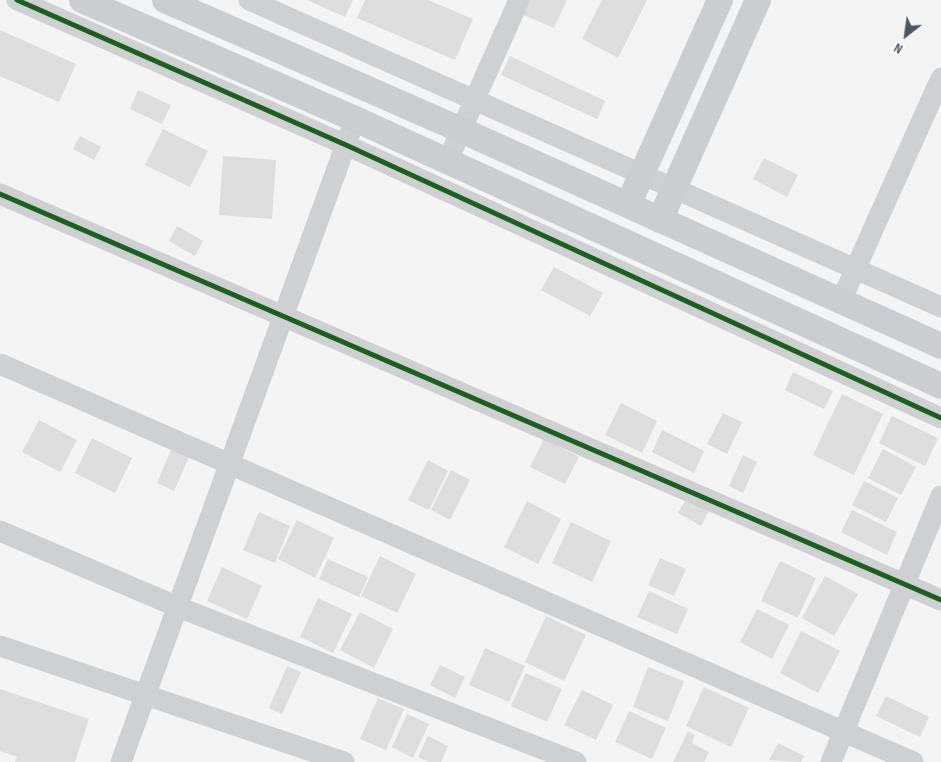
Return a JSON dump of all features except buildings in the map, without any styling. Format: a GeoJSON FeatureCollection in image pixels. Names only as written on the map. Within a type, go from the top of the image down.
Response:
{"type":"FeatureCollection","features":[{"type":"Feature","properties":{"kind":"main road"},"geometry":{"type":"LineString","coordinates":[[82,0],[355,119],[941,386]]}},
{"type":"Feature","properties":{"kind":"main road"},"geometry":{"type":"LineString","coordinates":[[165,0],[462,130],[941,346]]}},
{"type":"Feature","properties":{"kind":"main road"},"geometry":{"type":"LineString","coordinates":[[628,205],[720,0]]}},
{"type":"Feature","properties":{"kind":"main road"},"geometry":{"type":"LineString","coordinates":[[660,220],[758,0]]}},
{"type":"Feature","properties":{"kind":"street"},"geometry":{"type":"LineString","coordinates":[[17,0],[346,145],[941,418]]}},
{"type":"Feature","properties":{"kind":"street"},"geometry":{"type":"LineString","coordinates":[[249,0],[941,308]]}},
{"type":"Feature","properties":{"kind":"street"},"geometry":{"type":"LineString","coordinates":[[447,162],[519,0]]}},
{"type":"Feature","properties":{"kind":"street"},"geometry":{"type":"LineString","coordinates":[[841,301],[855,269],[933,117],[941,78]]}},
{"type":"Feature","properties":{"kind":"street"},"geometry":{"type":"LineString","coordinates":[[121,762],[355,119]]}},
{"type":"Feature","properties":{"kind":"street"},"geometry":{"type":"LineString","coordinates":[[0,194],[941,600]]}},
{"type":"Feature","properties":{"kind":"street"},"geometry":{"type":"LineString","coordinates":[[0,364],[913,762]]}},
{"type":"Feature","properties":{"kind":"street"},"geometry":{"type":"LineString","coordinates":[[831,762],[941,496]]}},
{"type":"Feature","properties":{"kind":"street"},"geometry":{"type":"LineString","coordinates":[[0,531],[178,607],[576,762]]}},
{"type":"Feature","properties":{"kind":"street"},"geometry":{"type":"LineString","coordinates":[[0,646],[344,762]]}},
{"type":"Feature","properties":{"kind":"cycle path"},"geometry":{"type":"LineString","coordinates":[[17,0],[346,145],[941,418]]}},
{"type":"Feature","properties":{"kind":"cycle path"},"geometry":{"type":"LineString","coordinates":[[0,194],[941,600]]}}]}
